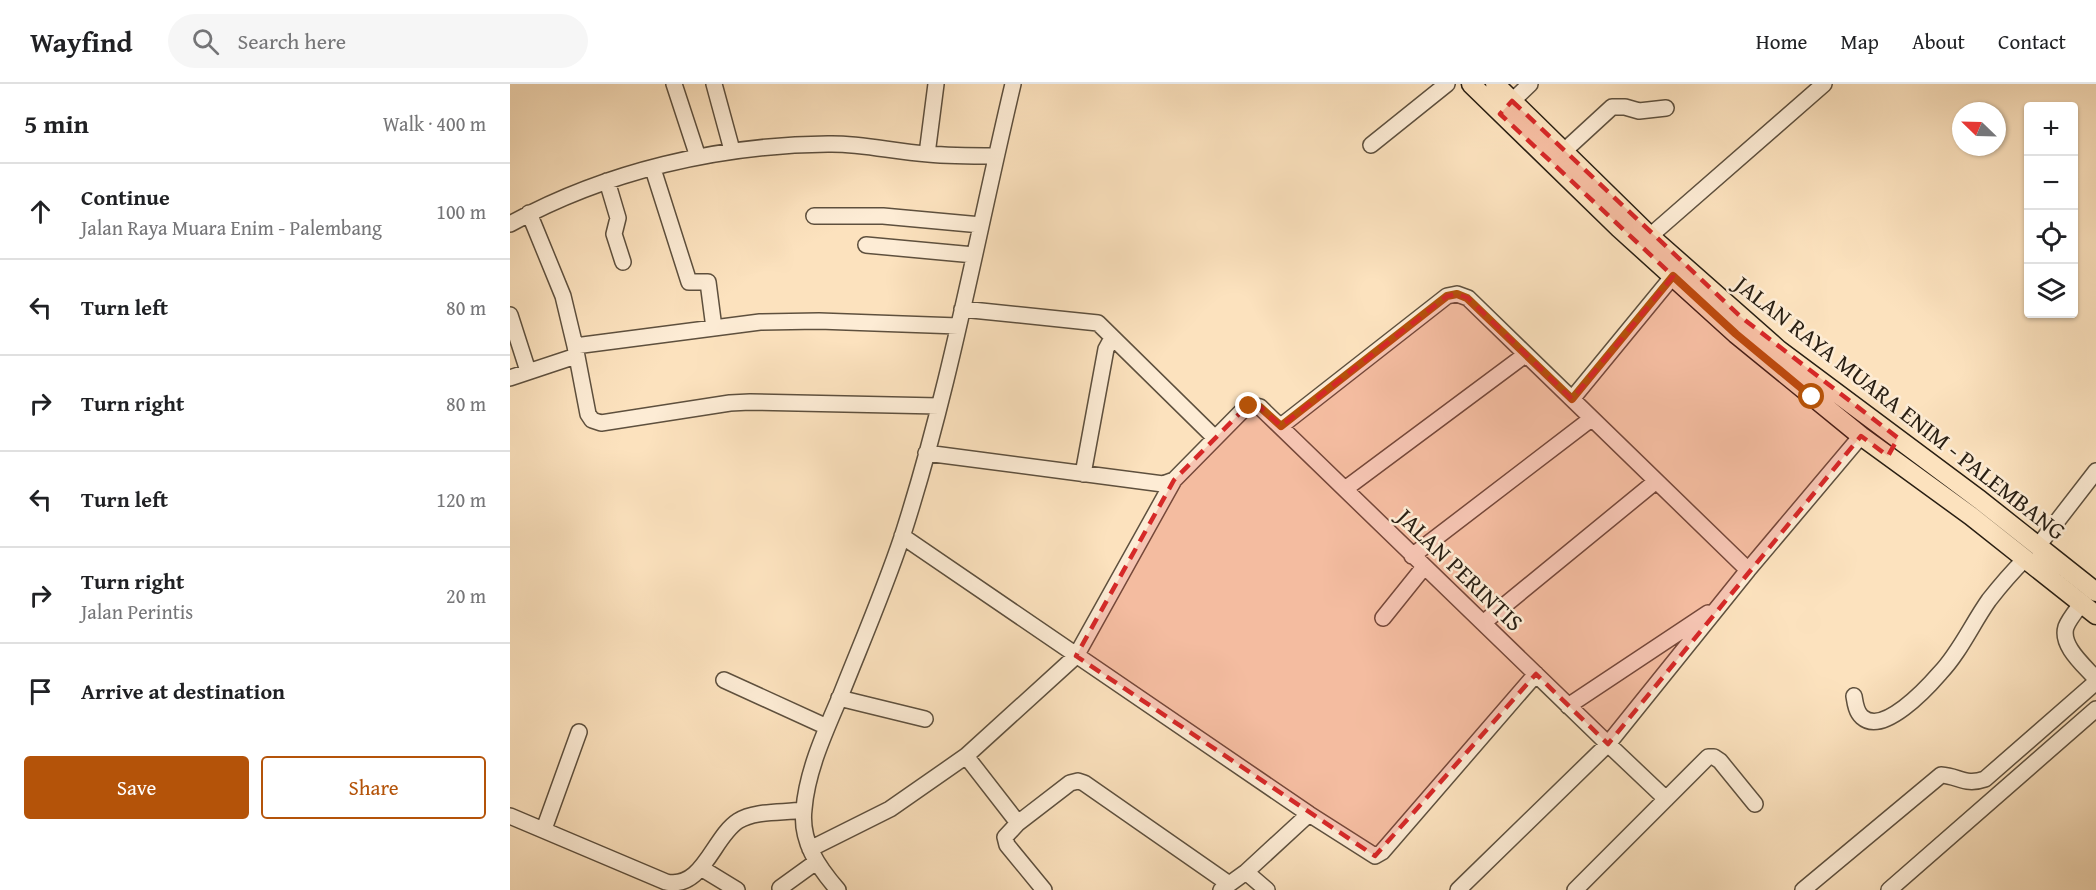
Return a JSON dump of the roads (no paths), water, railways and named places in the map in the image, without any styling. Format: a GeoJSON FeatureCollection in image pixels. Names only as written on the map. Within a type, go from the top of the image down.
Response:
{"type":"FeatureCollection","features":[{"type":"Feature","properties":{"kind":"main road","name":"JALAN RAYA MUARA ENIM - PALEMBANG"},"geometry":{"type":"LineString","coordinates":[[1471,84],[1506,107],[1563,152],[1650,236],[1779,350],[1898,438],[2091,604]]}},
{"type":"Feature","properties":{"kind":"main road","name":"JALAN RAYA MUARA ENIM - PALEMBANG"},"geometry":{"type":"LineString","coordinates":[[1495,84],[1506,107],[1619,228],[1736,334],[1887,456],[1971,516],[2031,552]]}},
{"type":"Feature","properties":{"kind":"main road"},"geometry":{"type":"LineString","coordinates":[[1887,456],[1898,438]]}},
{"type":"Feature","properties":{"kind":"street"},"geometry":{"type":"LineString","coordinates":[[674,84],[698,157]]}},
{"type":"Feature","properties":{"kind":"street"},"geometry":{"type":"LineString","coordinates":[[714,84],[732,150]]}},
{"type":"Feature","properties":{"kind":"street"},"geometry":{"type":"LineString","coordinates":[[927,154],[936,84]]}},
{"type":"Feature","properties":{"kind":"street"},"geometry":{"type":"LineString","coordinates":[[838,890],[813,856],[803,810],[808,785],[827,727],[902,536],[939,406],[1014,84]]}},
{"type":"Feature","properties":{"kind":"street"},"geometry":{"type":"LineString","coordinates":[[1371,145],[1447,84]]}},
{"type":"Feature","properties":{"kind":"street"},"geometry":{"type":"LineString","coordinates":[[1506,107],[1530,84]]}},
{"type":"Feature","properties":{"kind":"street"},"geometry":{"type":"LineString","coordinates":[[1650,236],[1824,84]]}},
{"type":"Feature","properties":{"kind":"street"},"geometry":{"type":"LineString","coordinates":[[1563,152],[1612,107],[1625,107],[1639,111],[1666,108]]}},
{"type":"Feature","properties":{"kind":"street"},"geometry":{"type":"LineString","coordinates":[[510,224],[576,191],[698,157],[732,150],[829,144],[861,145],[927,154],[996,156]]}},
{"type":"Feature","properties":{"kind":"street"},"geometry":{"type":"LineString","coordinates":[[653,169],[689,282],[708,282],[714,328]]}},
{"type":"Feature","properties":{"kind":"street"},"geometry":{"type":"LineString","coordinates":[[607,181],[617,215],[614,234],[623,262]]}},
{"type":"Feature","properties":{"kind":"street"},"geometry":{"type":"LineString","coordinates":[[529,213],[559,285],[588,414],[595,422],[740,403],[939,406]]}},
{"type":"Feature","properties":{"kind":"street"},"geometry":{"type":"LineString","coordinates":[[814,216],[883,216],[981,225]]}},
{"type":"Feature","properties":{"kind":"street"},"geometry":{"type":"LineString","coordinates":[[866,245],[974,255]]}},
{"type":"Feature","properties":{"kind":"street"},"geometry":{"type":"LineString","coordinates":[[1572,399],[1673,276]]}},
{"type":"Feature","properties":{"kind":"street"},"geometry":{"type":"LineString","coordinates":[[1281,426],[1450,295],[1461,294],[1748,570]]}},
{"type":"Feature","properties":{"kind":"street"},"geometry":{"type":"LineString","coordinates":[[963,309],[1095,322],[1104,327],[1112,338],[1215,438]]}},
{"type":"Feature","properties":{"kind":"street"},"geometry":{"type":"LineString","coordinates":[[510,315],[528,371]]}},
{"type":"Feature","properties":{"kind":"street"},"geometry":{"type":"LineString","coordinates":[[510,378],[575,351],[714,328],[776,321],[958,326]]}},
{"type":"Feature","properties":{"kind":"street"},"geometry":{"type":"LineString","coordinates":[[1083,474],[1107,349],[1112,338]]}},
{"type":"Feature","properties":{"kind":"street"},"geometry":{"type":"LineString","coordinates":[[1345,489],[1525,355]]}},
{"type":"Feature","properties":{"kind":"street","name":"JALAN PERINTIS"},"geometry":{"type":"LineString","coordinates":[[780,888],[813,856],[890,809],[966,756],[1076,656],[1174,480],[1245,408],[1252,405],[1260,407],[1281,426],[1412,556],[1666,799]]}},
{"type":"Feature","properties":{"kind":"street"},"geometry":{"type":"LineString","coordinates":[[1412,556],[1591,419]]}},
{"type":"Feature","properties":{"kind":"street"},"geometry":{"type":"LineString","coordinates":[[1458,890],[1608,744],[1748,570],[1861,436]]}},
{"type":"Feature","properties":{"kind":"street"},"geometry":{"type":"LineString","coordinates":[[926,453],[1156,484],[1174,480]]}},
{"type":"Feature","properties":{"kind":"street"},"geometry":{"type":"LineString","coordinates":[[1854,696],[1861,717],[1879,721],[1896,714],[1941,672],[1975,624],[1988,601],[2096,471]]}},
{"type":"Feature","properties":{"kind":"street"},"geometry":{"type":"LineString","coordinates":[[1483,623],[1655,482]]}},
{"type":"Feature","properties":{"kind":"street"},"geometry":{"type":"LineString","coordinates":[[902,536],[1309,814],[1375,856],[1382,852],[1536,674]]}},
{"type":"Feature","properties":{"kind":"street"},"geometry":{"type":"LineString","coordinates":[[1383,618],[1424,567]]}},
{"type":"Feature","properties":{"kind":"street"},"geometry":{"type":"LineString","coordinates":[[1568,706],[1721,604]]}},
{"type":"Feature","properties":{"kind":"street"},"geometry":{"type":"LineString","coordinates":[[1803,890],[1941,775],[1972,783],[1985,779],[2096,681],[2065,638],[2065,630],[2069,621],[2091,604]]}},
{"type":"Feature","properties":{"kind":"street"},"geometry":{"type":"LineString","coordinates":[[724,680],[827,727]]}},
{"type":"Feature","properties":{"kind":"street"},"geometry":{"type":"LineString","coordinates":[[839,698],[925,718]]}},
{"type":"Feature","properties":{"kind":"street"},"geometry":{"type":"LineString","coordinates":[[1889,890],[2096,709]]}},
{"type":"Feature","properties":{"kind":"street"},"geometry":{"type":"LineString","coordinates":[[544,829],[579,732]]}},
{"type":"Feature","properties":{"kind":"street"},"geometry":{"type":"LineString","coordinates":[[966,756],[1018,823]]}},
{"type":"Feature","properties":{"kind":"street"},"geometry":{"type":"LineString","coordinates":[[1575,890],[1708,757],[1714,757],[1720,761],[1755,804]]}},
{"type":"Feature","properties":{"kind":"street"},"geometry":{"type":"LineString","coordinates":[[1044,890],[1005,841],[1007,832],[1070,783],[1081,782],[1225,887],[1246,872],[1309,814]]}},
{"type":"Feature","properties":{"kind":"street"},"geometry":{"type":"LineString","coordinates":[[510,816],[680,886],[701,868],[737,822],[756,815],[803,810]]}},
{"type":"Feature","properties":{"kind":"street"},"geometry":{"type":"LineString","coordinates":[[701,868],[737,890]]}},
{"type":"Feature","properties":{"kind":"street"},"geometry":{"type":"LineString","coordinates":[[1246,872],[1267,890]]}}]}
